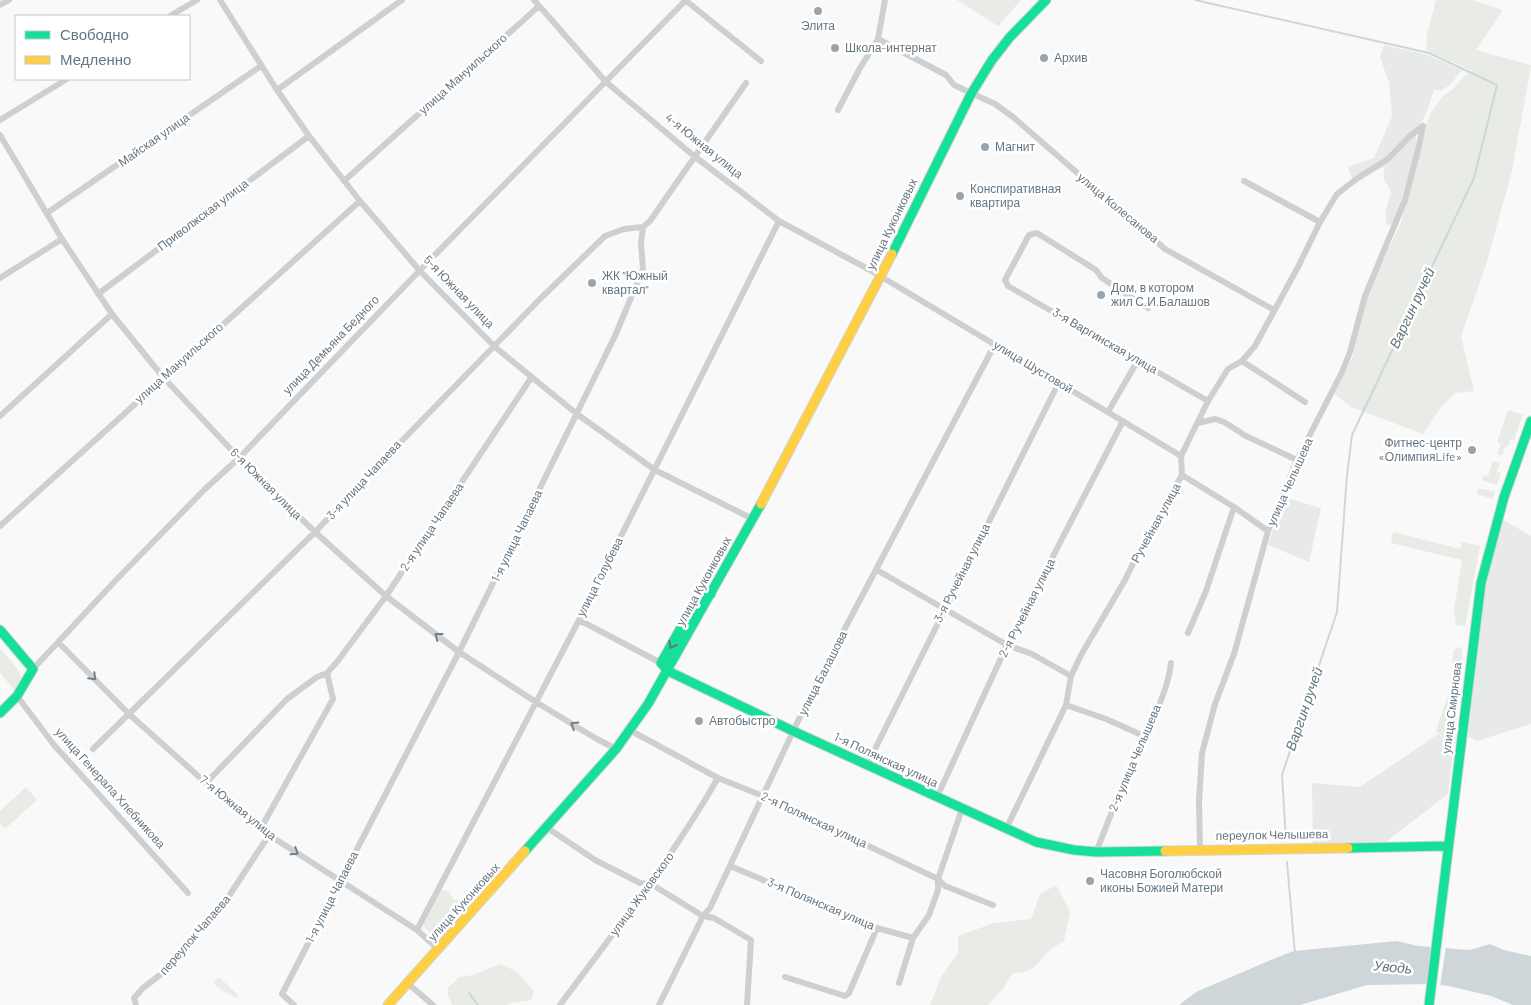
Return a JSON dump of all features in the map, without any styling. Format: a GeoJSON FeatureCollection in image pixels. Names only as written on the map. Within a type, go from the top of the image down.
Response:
{"type":"FeatureCollection","features":[{"type":"Feature","properties":{"kind":"main road","name":"улица Куконковых"},"geometry":{"type":"LineString","coordinates":[[396,1005],[614,761],[635,733],[754,520],[883,277],[940,164],[960,115],[971,94],[992,60],[1010,37],[1046,0]]}},
{"type":"Feature","properties":{"kind":"main road","name":"улица Смирнова"},"geometry":{"type":"LineString","coordinates":[[1430,1004],[1481,583],[1504,497],[1531,421]]}},
{"type":"Feature","properties":{"kind":"main road","name":"улица Куконковых"},"geometry":{"type":"LineString","coordinates":[[388,1005],[616,749],[670,672],[711,594],[754,520]]}},
{"type":"Feature","properties":{"kind":"main road"},"geometry":{"type":"LineString","coordinates":[[670,672],[661,663],[696,601],[711,594]]}},
{"type":"Feature","properties":{"kind":"main road"},"geometry":{"type":"LineString","coordinates":[[0,630],[31,671]]}},
{"type":"Feature","properties":{"kind":"main road"},"geometry":{"type":"LineString","coordinates":[[0,639],[31,671]]}},
{"type":"Feature","properties":{"kind":"main road","name":"улица Демьяна Бедного"},"geometry":{"type":"LineString","coordinates":[[0,713],[17,696],[31,671]]}},
{"type":"Feature","properties":{"kind":"main road","name":"1-я Полянская улица"},"geometry":{"type":"LineString","coordinates":[[670,672],[793,731],[1036,842],[1074,850],[1096,852]]}},
{"type":"Feature","properties":{"kind":"main road","name":"переулок Челышева"},"geometry":{"type":"LineString","coordinates":[[1096,852],[1448,846]]}},
{"type":"Feature","properties":{"kind":"street"},"geometry":{"type":"LineString","coordinates":[[0,4],[9,0]]}},
{"type":"Feature","properties":{"kind":"street"},"geometry":{"type":"LineString","coordinates":[[172,15],[197,0]]}},
{"type":"Feature","properties":{"kind":"street","name":"5-я Южная улица"},"geometry":{"type":"LineString","coordinates":[[220,0],[277,90],[309,136],[344,181],[420,271],[495,347],[577,414],[655,470],[754,520]]}},
{"type":"Feature","properties":{"kind":"street"},"geometry":{"type":"LineString","coordinates":[[277,90],[402,0]]}},
{"type":"Feature","properties":{"kind":"street","name":"4-я Южная улица"},"geometry":{"type":"LineString","coordinates":[[534,0],[606,82],[694,156],[779,221],[883,277]]}},
{"type":"Feature","properties":{"kind":"street"},"geometry":{"type":"LineString","coordinates":[[685,0],[761,61]]}},
{"type":"Feature","properties":{"kind":"street","name":"улица Демьяна Бедного"},"geometry":{"type":"LineString","coordinates":[[31,671],[190,504],[239,458],[685,0]]}},
{"type":"Feature","properties":{"kind":"street"},"geometry":{"type":"LineString","coordinates":[[838,110],[878,39],[885,0]]}},
{"type":"Feature","properties":{"kind":"street","name":"улица Мануильского"},"geometry":{"type":"LineString","coordinates":[[344,181],[538,6]]}},
{"type":"Feature","properties":{"kind":"street","name":"улица Колесанова"},"geometry":{"type":"LineString","coordinates":[[878,39],[946,75],[954,85],[995,104],[1013,116],[1165,249],[1274,310]]}},
{"type":"Feature","properties":{"kind":"street","name":"Майская улица"},"geometry":{"type":"LineString","coordinates":[[47,214],[261,66]]}},
{"type":"Feature","properties":{"kind":"street"},"geometry":{"type":"LineString","coordinates":[[0,120],[66,80]]}},
{"type":"Feature","properties":{"kind":"street"},"geometry":{"type":"LineString","coordinates":[[643,227],[650,221],[746,83]]}},
{"type":"Feature","properties":{"kind":"street","name":"улица Челышева"},"geometry":{"type":"LineString","coordinates":[[1200,849],[1198,801],[1202,753],[1215,704],[1234,654],[1268,531],[1297,460],[1342,372],[1350,352],[1365,296],[1404,200],[1423,126],[1410,136],[1388,159],[1359,176],[1337,194],[1320,222]]}},
{"type":"Feature","properties":{"kind":"street","name":"6-я Южная улица"},"geometry":{"type":"LineString","coordinates":[[0,135],[62,239],[112,314],[163,377],[239,458],[315,532],[386,596],[459,652],[536,702],[616,749]]}},
{"type":"Feature","properties":{"kind":"street","name":"Приволжская улица"},"geometry":{"type":"LineString","coordinates":[[98,294],[309,136]]}},
{"type":"Feature","properties":{"kind":"street"},"geometry":{"type":"LineString","coordinates":[[1181,456],[1208,401],[1228,369],[1242,361],[1255,346],[1320,222],[1244,181]]}},
{"type":"Feature","properties":{"kind":"street","name":"улица Мануильского"},"geometry":{"type":"LineString","coordinates":[[0,526],[360,201]]}},
{"type":"Feature","properties":{"kind":"street","name":"улица Голубева"},"geometry":{"type":"LineString","coordinates":[[417,930],[579,620],[779,221]]}},
{"type":"Feature","properties":{"kind":"street","name":"3-я улица Чапаева"},"geometry":{"type":"LineString","coordinates":[[93,749],[315,532],[539,300],[605,236],[624,229],[643,227]]}},
{"type":"Feature","properties":{"kind":"street","name":"1-я улица Чапаева"},"geometry":{"type":"LineString","coordinates":[[294,1005],[282,994],[459,652],[615,336],[643,269],[641,243],[643,227]]}},
{"type":"Feature","properties":{"kind":"street","name":"3-я Варгинская улица"},"geometry":{"type":"LineString","coordinates":[[1148,308],[1102,278],[1096,270],[1037,233],[1029,235],[1005,280],[1008,286],[1208,401]]}},
{"type":"Feature","properties":{"kind":"street"},"geometry":{"type":"LineString","coordinates":[[0,278],[62,239]]}},
{"type":"Feature","properties":{"kind":"street","name":"улица Шустовой"},"geometry":{"type":"LineString","coordinates":[[883,277],[1181,456]]}},
{"type":"Feature","properties":{"kind":"street"},"geometry":{"type":"LineString","coordinates":[[0,416],[112,314]]}},
{"type":"Feature","properties":{"kind":"street","name":"улица Балашова"},"geometry":{"type":"LineString","coordinates":[[659,1005],[704,916],[710,908],[814,687],[995,344]]}},
{"type":"Feature","properties":{"kind":"street"},"geometry":{"type":"LineString","coordinates":[[1108,412],[1138,360]]}},
{"type":"Feature","properties":{"kind":"street"},"geometry":{"type":"LineString","coordinates":[[1242,361],[1305,402]]}},
{"type":"Feature","properties":{"kind":"street","name":"2-я улица Чапаева"},"geometry":{"type":"LineString","coordinates":[[206,783],[287,699],[317,677],[327,673],[386,596],[531,378]]}},
{"type":"Feature","properties":{"kind":"street","name":"3-я Ручейная улица"},"geometry":{"type":"LineString","coordinates":[[867,765],[943,610],[1059,382]]}},
{"type":"Feature","properties":{"kind":"street"},"geometry":{"type":"LineString","coordinates":[[1198,424],[1215,419],[1224,422],[1246,436],[1297,460]]}},
{"type":"Feature","properties":{"kind":"street","name":"2-я Ручейная улица"},"geometry":{"type":"LineString","coordinates":[[937,797],[1007,645],[1123,421]]}},
{"type":"Feature","properties":{"kind":"street","name":"Ручейная улица"},"geometry":{"type":"LineString","coordinates":[[1006,829],[1066,705],[1071,676],[1081,655],[1125,580],[1140,549],[1182,475],[1181,456]]}},
{"type":"Feature","properties":{"kind":"street"},"geometry":{"type":"LineString","coordinates":[[1182,475],[1234,507],[1268,531]]}},
{"type":"Feature","properties":{"kind":"street"},"geometry":{"type":"LineString","coordinates":[[1188,633],[1206,591],[1234,507]]}},
{"type":"Feature","properties":{"kind":"street"},"geometry":{"type":"LineString","coordinates":[[877,570],[943,610],[1007,645],[1032,654],[1071,676]]}},
{"type":"Feature","properties":{"kind":"street"},"geometry":{"type":"LineString","coordinates":[[579,620],[661,663]]}},
{"type":"Feature","properties":{"kind":"street","name":"7-я Южная улица"},"geometry":{"type":"LineString","coordinates":[[58,643],[130,714],[206,783],[269,835],[417,930],[438,949]]}},
{"type":"Feature","properties":{"kind":"street","name":"2-я улица Челышева"},"geometry":{"type":"LineString","coordinates":[[1096,852],[1144,736],[1149,729],[1170,674],[1171,664]]}},
{"type":"Feature","properties":{"kind":"street"},"geometry":{"type":"LineString","coordinates":[[261,828],[333,700],[327,673]]}},
{"type":"Feature","properties":{"kind":"street","name":"улица Генерала Хлебникова"},"geometry":{"type":"LineString","coordinates":[[17,696],[54,745],[188,893]]}},
{"type":"Feature","properties":{"kind":"street"},"geometry":{"type":"LineString","coordinates":[[1066,705],[1106,719],[1144,736]]}},
{"type":"Feature","properties":{"kind":"street","name":"2-я Полянская улица"},"geometry":{"type":"LineString","coordinates":[[635,733],[718,778],[763,796],[938,879],[945,886],[993,905]]}},
{"type":"Feature","properties":{"kind":"street","name":"улица Жуковского"},"geometry":{"type":"LineString","coordinates":[[560,1005],[651,884],[704,804],[718,778]]}},
{"type":"Feature","properties":{"kind":"street"},"geometry":{"type":"LineString","coordinates":[[899,982],[913,938],[929,915],[938,890],[938,879],[962,808]]}},
{"type":"Feature","properties":{"kind":"street"},"geometry":{"type":"LineString","coordinates":[[552,831],[595,860],[640,883],[651,884],[704,916],[714,918],[750,940],[747,1005]]}},
{"type":"Feature","properties":{"kind":"street","name":"переулок Чапаева"},"geometry":{"type":"LineString","coordinates":[[136,1005],[134,998],[143,988],[160,975],[228,899],[269,835]]}},
{"type":"Feature","properties":{"kind":"street","name":"3-я Полянская улица"},"geometry":{"type":"LineString","coordinates":[[730,866],[876,928],[913,938]]}},
{"type":"Feature","properties":{"kind":"street"},"geometry":{"type":"LineString","coordinates":[[785,977],[845,996],[849,993],[876,928]]}},
{"type":"Feature","properties":{"kind":"street"},"geometry":{"type":"LineString","coordinates":[[412,987],[433,1005]]}},
{"type":"Feature","properties":{"kind":"shaded area"},"geometry":{"type":"Polygon","coordinates":[[[957,0],[1021,0],[998,26],[957,0]]]}},
{"type":"Feature","properties":{"kind":"shaded area"},"geometry":{"type":"Polygon","coordinates":[[[1436,0],[1473,0],[1503,10],[1476,50],[1531,66],[1512,171],[1486,265],[1461,336],[1474,391],[1455,393],[1442,406],[1423,434],[1351,407],[1334,393],[1353,356],[1359,320],[1377,272],[1401,223],[1423,131],[1432,111],[1443,96],[1453,89],[1463,77],[1473,71],[1426,50],[1427,35],[1436,0]]]}},
{"type":"Feature","properties":{"kind":"shaded area"},"geometry":{"type":"Polygon","coordinates":[[[1384,45],[1428,55],[1462,70],[1450,85],[1442,90],[1434,90],[1416,137],[1417,149],[1394,224],[1387,225],[1385,213],[1391,192],[1383,177],[1385,166],[1356,183],[1352,179],[1348,167],[1374,158],[1392,116],[1389,83],[1380,57],[1384,45]]]}},
{"type":"Feature","properties":{"kind":"shaded area"},"geometry":{"type":"Polygon","coordinates":[[[1508,410],[1523,415],[1514,440],[1510,439],[1502,456],[1497,454],[1501,444],[1497,442],[1508,410]]]}},
{"type":"Feature","properties":{"kind":"shaded area"},"geometry":{"type":"Polygon","coordinates":[[[1493,461],[1500,463],[1497,472],[1501,473],[1497,485],[1482,480],[1484,475],[1488,476],[1493,461]]]}},
{"type":"Feature","properties":{"kind":"shaded area"},"geometry":{"type":"Polygon","coordinates":[[[1479,488],[1495,492],[1493,499],[1477,494],[1479,488]]]}},
{"type":"Feature","properties":{"kind":"shaded area"},"geometry":{"type":"Polygon","coordinates":[[[1284,497],[1321,508],[1309,562],[1268,545],[1284,497]]]}},
{"type":"Feature","properties":{"kind":"shaded area"},"geometry":{"type":"Polygon","coordinates":[[[1502,519],[1531,536],[1531,724],[1477,741],[1468,737],[1482,603],[1502,519]]]}},
{"type":"Feature","properties":{"kind":"shaded area"},"geometry":{"type":"Polygon","coordinates":[[[1393,532],[1460,549],[1462,542],[1480,546],[1465,626],[1456,625],[1454,611],[1462,560],[1391,543],[1393,532]]]}},
{"type":"Feature","properties":{"kind":"shaded area"},"geometry":{"type":"Polygon","coordinates":[[[724,538],[734,541],[715,577],[709,578],[705,574],[724,538]]]}},
{"type":"Feature","properties":{"kind":"shaded area"},"geometry":{"type":"Polygon","coordinates":[[[1457,647],[1462,648],[1462,674],[1458,688],[1451,684],[1453,652],[1457,647]]]}},
{"type":"Feature","properties":{"kind":"shaded area"},"geometry":{"type":"Polygon","coordinates":[[[0,649],[21,676],[22,681],[16,692],[0,673],[0,649]]]}},
{"type":"Feature","properties":{"kind":"shaded area"},"geometry":{"type":"Polygon","coordinates":[[[1455,692],[1458,695],[1454,744],[1436,731],[1447,698],[1455,692]]]}},
{"type":"Feature","properties":{"kind":"shaded area"},"geometry":{"type":"Polygon","coordinates":[[[1438,734],[1454,744],[1448,794],[1379,847],[1313,849],[1312,783],[1360,787],[1438,734]]]}},
{"type":"Feature","properties":{"kind":"shaded area"},"geometry":{"type":"Polygon","coordinates":[[[26,787],[37,800],[5,829],[0,824],[0,811],[26,787]]]}},
{"type":"Feature","properties":{"kind":"shaded area"},"geometry":{"type":"Polygon","coordinates":[[[1056,885],[1070,912],[1064,941],[1050,950],[1033,968],[1025,972],[1013,973],[1002,990],[988,1005],[930,1005],[941,977],[958,953],[958,936],[994,923],[1031,919],[1040,894],[1056,885]]]}},
{"type":"Feature","properties":{"kind":"shaded area"},"geometry":{"type":"Polygon","coordinates":[[[447,890],[454,899],[461,902],[467,899],[472,902],[471,906],[449,930],[436,937],[423,926],[441,891],[447,890]]]}},
{"type":"Feature","properties":{"kind":"shaded area"},"geometry":{"type":"Polygon","coordinates":[[[501,964],[517,972],[534,991],[531,1000],[507,1005],[452,1005],[447,992],[448,988],[459,977],[473,975],[501,964]]]}},
{"type":"Feature","properties":{"kind":"shaded area"},"geometry":{"type":"Polygon","coordinates":[[[219,977],[239,996],[236,998],[213,983],[219,977]]]}},
{"type":"Feature","properties":{"kind":"water","name":"Уводь"},"geometry":{"type":"Polygon","coordinates":[[[1397,941],[1418,946],[1470,950],[1490,944],[1504,950],[1531,956],[1531,1005],[1513,1005],[1491,996],[1432,984],[1367,985],[1300,1005],[1179,1005],[1196,992],[1294,951],[1397,941]]]}},
{"type":"Feature","properties":{"kind":"pier"},"geometry":{"type":"Polygon","coordinates":[[[1431,945],[1446,946],[1440,987],[1427,986],[1431,945]]]}},
{"type":"Feature","properties":{"kind":"waterway","name":"Варгин ручей"},"geometry":{"type":"LineString","coordinates":[[1195,0],[1429,53],[1497,85],[1474,178],[1352,435],[1347,475],[1337,612],[1282,775],[1286,840]]}},
{"type":"Feature","properties":{"kind":"waterway","name":"Варгин ручей"},"geometry":{"type":"LineString","coordinates":[[1287,862],[1295,954]]}},
{"type":"Feature","properties":{"kind":"waterway"},"geometry":{"type":"LineString","coordinates":[[469,993],[478,1005]]}},
{"type":"Feature","properties":{"kind":"traffic: fast"},"geometry":{"type":"LineString","coordinates":[[892,254],[971,94],[992,60],[1010,37],[1046,0]]}},
{"type":"Feature","properties":{"kind":"traffic: fast"},"geometry":{"type":"LineString","coordinates":[[1429,1005],[1481,583],[1504,497],[1531,421]]}},
{"type":"Feature","properties":{"kind":"traffic: fast"},"geometry":{"type":"LineString","coordinates":[[525,851],[616,749],[648,704],[761,504]]}},
{"type":"Feature","properties":{"kind":"traffic: fast"},"geometry":{"type":"LineString","coordinates":[[711,594],[696,601],[661,663],[668,671],[793,731],[1036,842],[1074,850],[1096,852],[1165,851]]}},
{"type":"Feature","properties":{"kind":"traffic: fast"},"geometry":{"type":"LineString","coordinates":[[0,630],[33,669],[17,696],[0,713]]}},
{"type":"Feature","properties":{"kind":"traffic: fast"},"geometry":{"type":"LineString","coordinates":[[1348,848],[1448,846]]}},
{"type":"Feature","properties":{"kind":"traffic: slow"},"geometry":{"type":"LineString","coordinates":[[761,504],[892,254]]}},
{"type":"Feature","properties":{"kind":"traffic: slow"},"geometry":{"type":"LineString","coordinates":[[1165,851],[1348,848]]}},
{"type":"Feature","properties":{"kind":"traffic: slow"},"geometry":{"type":"LineString","coordinates":[[388,1005],[525,851]]}},
{"type":"Feature","properties":{"kind":"place","name":"Элита"},"geometry":{"type":"Point","coordinates":[818,11]}},
{"type":"Feature","properties":{"kind":"place","name":"Школа-интернат"},"geometry":{"type":"Point","coordinates":[835,48]}},
{"type":"Feature","properties":{"kind":"place","name":"Архив"},"geometry":{"type":"Point","coordinates":[1044,58]}},
{"type":"Feature","properties":{"kind":"place","name":"Магнит"},"geometry":{"type":"Point","coordinates":[985,147]}},
{"type":"Feature","properties":{"kind":"place","name":"Конспиративная квартира"},"geometry":{"type":"Point","coordinates":[960,196]}},
{"type":"Feature","properties":{"kind":"place","name":"ЖК \"Южный квартал\""},"geometry":{"type":"Point","coordinates":[592,283]}},
{"type":"Feature","properties":{"kind":"place","name":"Дом, в котором жил С.И.Балашов"},"geometry":{"type":"Point","coordinates":[1101,295]}},
{"type":"Feature","properties":{"kind":"place","name":"Фитнес-центр «ОлимпияLife»"},"geometry":{"type":"Point","coordinates":[1472,450]}},
{"type":"Feature","properties":{"kind":"place","name":"Автобыстро"},"geometry":{"type":"Point","coordinates":[699,721]}},
{"type":"Feature","properties":{"kind":"place","name":"Часовня Боголюбской иконы Божией Матери"},"geometry":{"type":"Point","coordinates":[1090,881]}}]}
